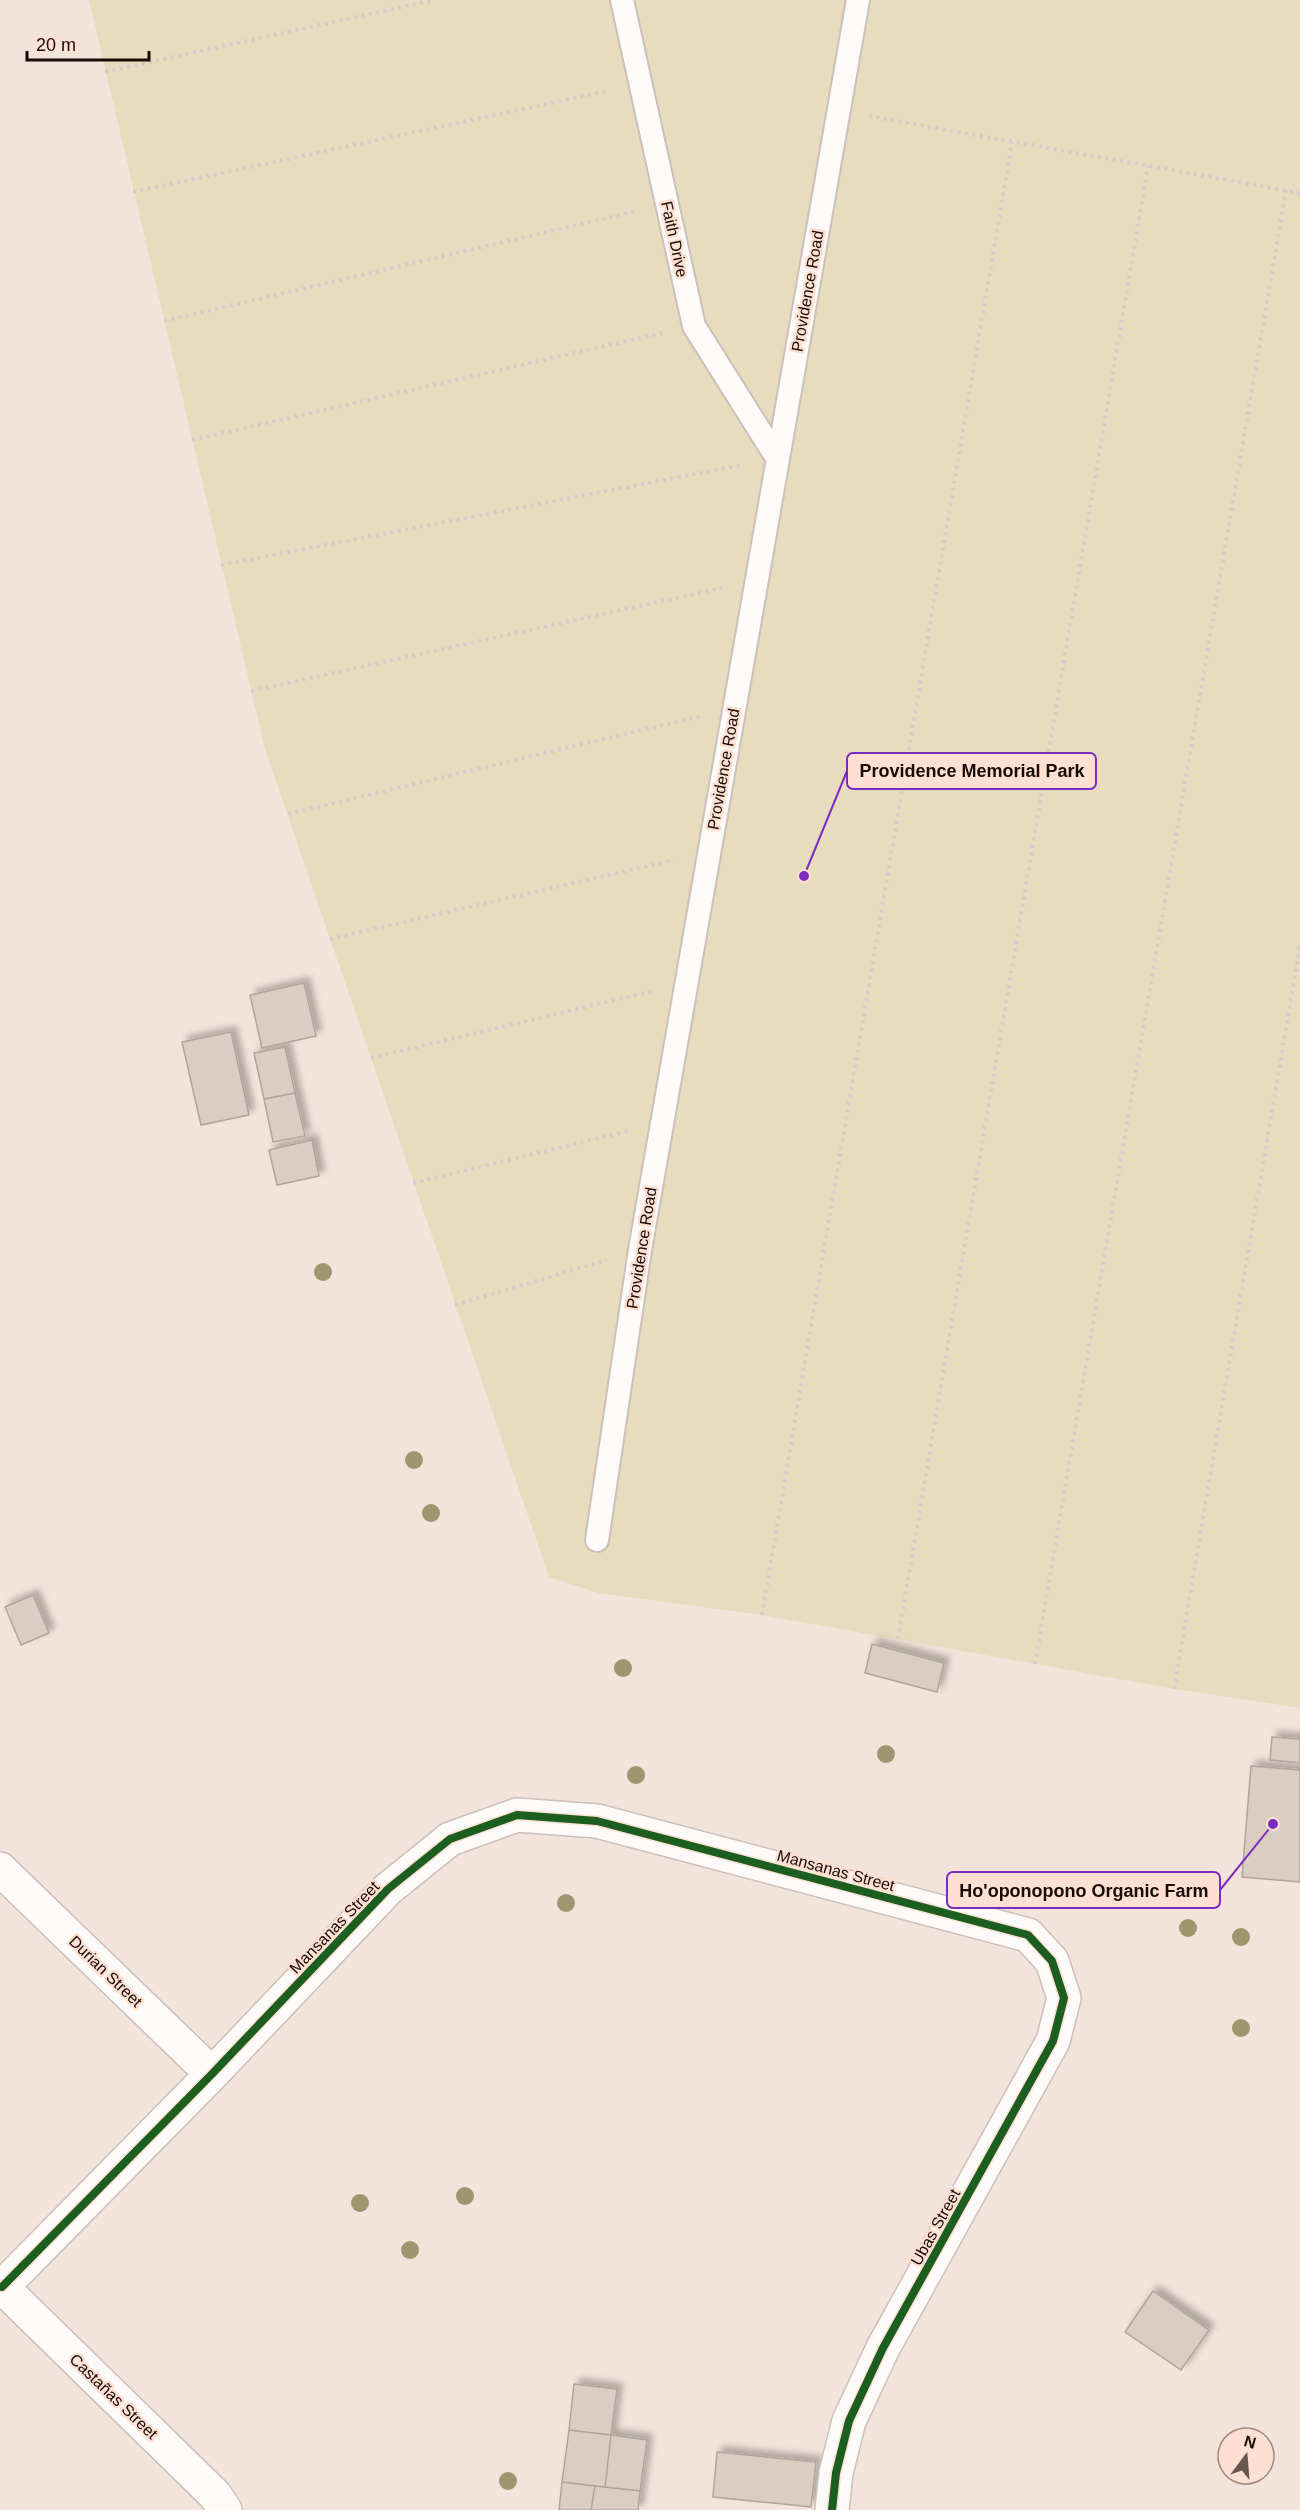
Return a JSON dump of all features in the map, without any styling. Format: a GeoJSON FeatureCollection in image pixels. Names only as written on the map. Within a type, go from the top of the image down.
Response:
{"type":"FeatureCollection","features":[{"type":"Feature","properties":{"kind":"street","name":"Mansanas Street"},"geometry":{"type":"LineString","coordinates":[[1,2286],[212,2074],[388,1889],[450,1839],[517,1815],[597,1821],[1028,1935],[1052,1961]]}},
{"type":"Feature","properties":{"kind":"street","name":"Durian Street"},"geometry":{"type":"LineString","coordinates":[[0,1869],[212,2074]]}},
{"type":"Feature","properties":{"kind":"street","name":"Ubas Street"},"geometry":{"type":"LineString","coordinates":[[832,2510],[836,2473],[849,2421],[878,2358],[1053,2041],[1064,1998],[1052,1961]]}},
{"type":"Feature","properties":{"kind":"street","name":"Castañas Street"},"geometry":{"type":"LineString","coordinates":[[1,2286],[215,2495],[225,2510]]}},
{"type":"Feature","properties":{"kind":"lane","name":"Faith Drive"},"geometry":{"type":"LineString","coordinates":[[622,0],[694,326],[777,458]]}},
{"type":"Feature","properties":{"kind":"lane","name":"Providence Road"},"geometry":{"type":"LineString","coordinates":[[597,1540],[640,1250],[858,0]]}},
{"type":"Feature","properties":{"kind":"path"},"geometry":{"type":"LineString","coordinates":[[105,72],[434,0]]}},
{"type":"Feature","properties":{"kind":"path"},"geometry":{"type":"LineString","coordinates":[[134,192],[640,84]]}},
{"type":"Feature","properties":{"kind":"path"},"geometry":{"type":"LineString","coordinates":[[839,111],[1300,193]]}},
{"type":"Feature","properties":{"kind":"path"},"geometry":{"type":"LineString","coordinates":[[762,1615],[1012,142]]}},
{"type":"Feature","properties":{"kind":"path"},"geometry":{"type":"LineString","coordinates":[[898,1639],[1148,166]]}},
{"type":"Feature","properties":{"kind":"path"},"geometry":{"type":"LineString","coordinates":[[1035,1664],[1286,190]]}},
{"type":"Feature","properties":{"kind":"path"},"geometry":{"type":"LineString","coordinates":[[164,321],[667,204]]}},
{"type":"Feature","properties":{"kind":"path"},"geometry":{"type":"LineString","coordinates":[[192,440],[694,326]]}},
{"type":"Feature","properties":{"kind":"path"},"geometry":{"type":"LineString","coordinates":[[222,565],[777,458]]}},
{"type":"Feature","properties":{"kind":"path"},"geometry":{"type":"LineString","coordinates":[[251,691],[756,581]]}},
{"type":"Feature","properties":{"kind":"path"},"geometry":{"type":"LineString","coordinates":[[288,814],[734,708]]}},
{"type":"Feature","properties":{"kind":"path"},"geometry":{"type":"LineString","coordinates":[[330,939],[709,852]]}},
{"type":"Feature","properties":{"kind":"path"},"geometry":{"type":"LineString","coordinates":[[1174,1689],[1300,946]]}},
{"type":"Feature","properties":{"kind":"path"},"geometry":{"type":"LineString","coordinates":[[371,1058],[686,983]]}},
{"type":"Feature","properties":{"kind":"path"},"geometry":{"type":"LineString","coordinates":[[413,1183],[662,1124]]}},
{"type":"Feature","properties":{"kind":"path"},"geometry":{"type":"LineString","coordinates":[[455,1305],[640,1250]]}},
{"type":"Feature","properties":{"kind":"shaded area"},"geometry":{"type":"Polygon","coordinates":[[[89,0],[1300,0],[1300,1708],[1174,1689],[762,1615],[598,1593],[549,1577],[265,749],[89,0]]]}},
{"type":"Feature","properties":{"kind":"building"},"geometry":{"type":"Polygon","coordinates":[[[304,983],[316,1036],[262,1048],[250,995],[304,983]]]}},
{"type":"Feature","properties":{"kind":"building"},"geometry":{"type":"Polygon","coordinates":[[[231,1032],[249,1115],[201,1125],[182,1042],[231,1032]]]}},
{"type":"Feature","properties":{"kind":"building"},"geometry":{"type":"Polygon","coordinates":[[[285,1047],[295,1093],[264,1099],[254,1053],[285,1047]]]}},
{"type":"Feature","properties":{"kind":"building"},"geometry":{"type":"Polygon","coordinates":[[[295,1093],[305,1136],[273,1142],[264,1099],[295,1093]]]}},
{"type":"Feature","properties":{"kind":"building"},"geometry":{"type":"Polygon","coordinates":[[[312,1140],[319,1176],[277,1185],[269,1150],[312,1140]]]}},
{"type":"Feature","properties":{"kind":"building"},"geometry":{"type":"Polygon","coordinates":[[[33,1595],[49,1633],[21,1645],[5,1607],[33,1595]]]}},
{"type":"Feature","properties":{"kind":"building"},"geometry":{"type":"Polygon","coordinates":[[[872,1644],[944,1663],[937,1692],[865,1673],[872,1644]]]}},
{"type":"Feature","properties":{"kind":"building"},"geometry":{"type":"Polygon","coordinates":[[[1272,1737],[1300,1739],[1300,1763],[1270,1760],[1272,1737]]]}},
{"type":"Feature","properties":{"kind":"building"},"geometry":{"type":"Polygon","coordinates":[[[1251,1766],[1300,1770],[1300,1882],[1242,1877],[1251,1766]]]}},
{"type":"Feature","properties":{"kind":"building"},"geometry":{"type":"Polygon","coordinates":[[[1153,2291],[1209,2330],[1181,2370],[1125,2332],[1153,2291]]]}},
{"type":"Feature","properties":{"kind":"building"},"geometry":{"type":"Polygon","coordinates":[[[574,2384],[617,2389],[611,2435],[569,2430],[574,2384]]]}},
{"type":"Feature","properties":{"kind":"building"},"geometry":{"type":"Polygon","coordinates":[[[569,2430],[611,2435],[605,2487],[562,2482],[569,2430]]]}},
{"type":"Feature","properties":{"kind":"building"},"geometry":{"type":"Polygon","coordinates":[[[611,2435],[647,2440],[640,2491],[605,2487],[611,2435]]]}},
{"type":"Feature","properties":{"kind":"building"},"geometry":{"type":"Polygon","coordinates":[[[717,2452],[816,2462],[811,2507],[713,2497],[717,2452]]]}},
{"type":"Feature","properties":{"kind":"building"},"geometry":{"type":"Polygon","coordinates":[[[562,2482],[595,2486],[591,2510],[559,2510],[562,2482]]]}},
{"type":"Feature","properties":{"kind":"building"},"geometry":{"type":"Polygon","coordinates":[[[595,2486],[640,2491],[638,2510],[591,2510],[595,2486]]]}},
{"type":"Feature","properties":{"kind":"cycle path"},"geometry":{"type":"LineString","coordinates":[[2,2287],[212,2074],[388,1889],[450,1839],[517,1815],[597,1821],[1028,1935],[1052,1961],[1064,1998],[1053,2041],[883,2348],[849,2421],[836,2473],[832,2510]]}},
{"type":"Feature","properties":{"kind":"place","name":"Providence Memorial Park"},"geometry":{"type":"Point","coordinates":[804,876]}},
{"type":"Feature","properties":{"kind":"place","name":"Ho'oponopono Organic Farm"},"geometry":{"type":"Point","coordinates":[1273,1824]}}]}
